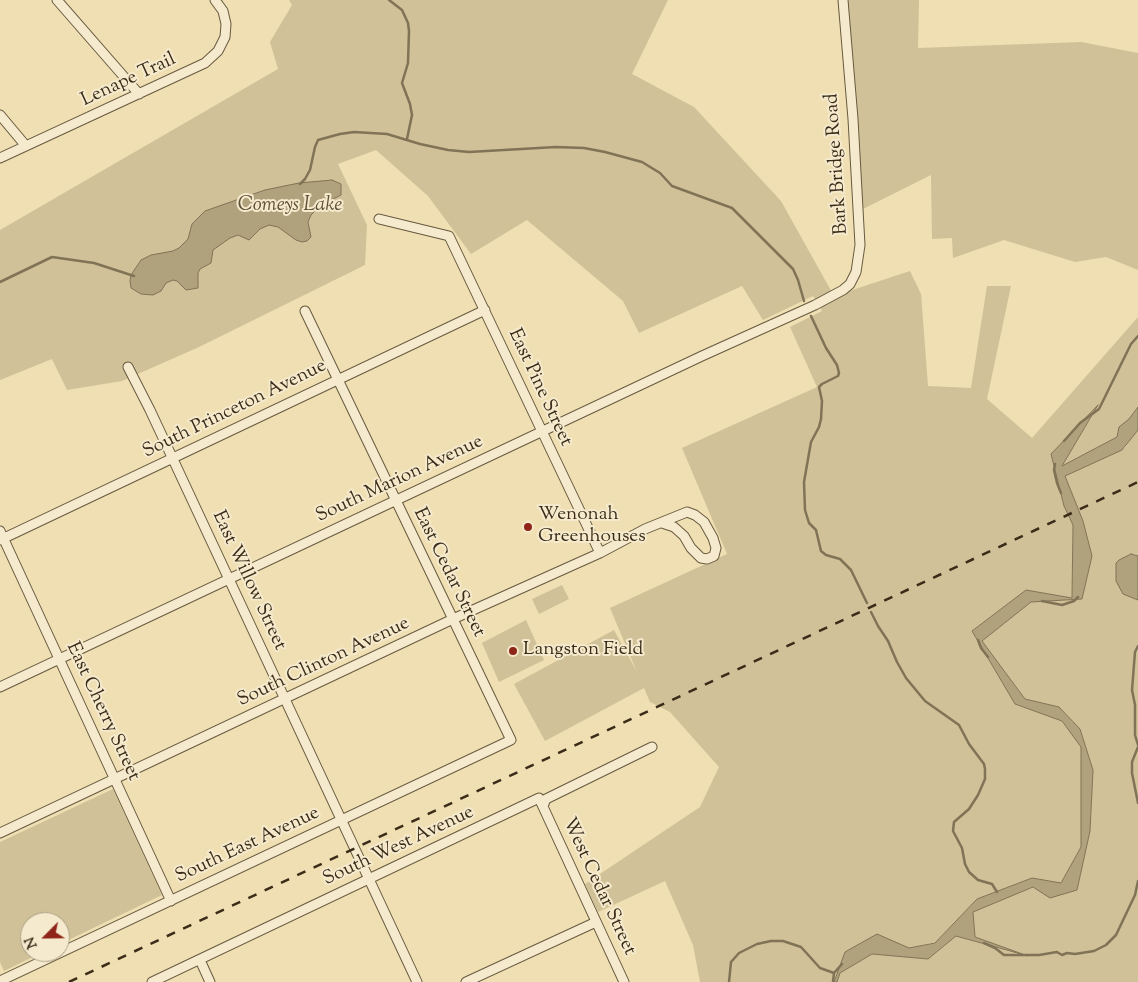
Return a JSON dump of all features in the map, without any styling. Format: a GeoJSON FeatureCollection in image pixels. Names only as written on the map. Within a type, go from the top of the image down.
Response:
{"type":"FeatureCollection","features":[{"type":"Feature","properties":{"kind":"street"},"geometry":{"type":"LineString","coordinates":[[57,0],[139,94]]}},
{"type":"Feature","properties":{"kind":"street","name":"Lenape Trail"},"geometry":{"type":"LineString","coordinates":[[0,158],[205,63],[218,51],[225,37],[226,24],[223,12],[215,0]]}},
{"type":"Feature","properties":{"kind":"street","name":"Bark Bridge Road"},"geometry":{"type":"LineString","coordinates":[[815,306],[850,284],[859,260],[860,245],[853,128],[843,0]]}},
{"type":"Feature","properties":{"kind":"street"},"geometry":{"type":"LineString","coordinates":[[0,115],[26,146]]}},
{"type":"Feature","properties":{"kind":"street","name":"East Pine Street"},"geometry":{"type":"LineString","coordinates":[[379,220],[449,236],[600,553]]}},
{"type":"Feature","properties":{"kind":"street","name":"South Marion Avenue"},"geometry":{"type":"LineString","coordinates":[[0,687],[702,356],[815,306]]}},
{"type":"Feature","properties":{"kind":"street","name":"South Princeton Avenue"},"geometry":{"type":"LineString","coordinates":[[1,536],[172,458],[485,310]]}},
{"type":"Feature","properties":{"kind":"street","name":"East Cedar Street"},"geometry":{"type":"LineString","coordinates":[[305,311],[511,740]]}},
{"type":"Feature","properties":{"kind":"street","name":"East Willow Street"},"geometry":{"type":"LineString","coordinates":[[128,367],[150,410],[417,982]]}},
{"type":"Feature","properties":{"kind":"street","name":"South Clinton Avenue"},"geometry":{"type":"LineString","coordinates":[[0,833],[600,553],[645,529],[687,512],[704,522],[716,548],[714,556],[707,559],[701,558],[691,548],[684,536],[674,527],[662,523]]}},
{"type":"Feature","properties":{"kind":"street","name":"East Cherry Street"},"geometry":{"type":"LineString","coordinates":[[1,536],[171,900]]}},
{"type":"Feature","properties":{"kind":"street","name":"South East Avenue"},"geometry":{"type":"LineString","coordinates":[[0,981],[511,740]]}},
{"type":"Feature","properties":{"kind":"street"},"geometry":{"type":"LineString","coordinates":[[543,806],[546,799],[652,747]]}},
{"type":"Feature","properties":{"kind":"street","name":"South West Avenue"},"geometry":{"type":"LineString","coordinates":[[152,982],[540,798],[543,806]]}},
{"type":"Feature","properties":{"kind":"street","name":"West Cedar Street"},"geometry":{"type":"LineString","coordinates":[[543,806],[624,982]]}},
{"type":"Feature","properties":{"kind":"street"},"geometry":{"type":"LineString","coordinates":[[466,982],[596,922]]}},
{"type":"Feature","properties":{"kind":"street"},"geometry":{"type":"LineString","coordinates":[[200,960],[210,982]]}},
{"type":"Feature","properties":{"kind":"shaded area"},"geometry":{"type":"Polygon","coordinates":[[[289,0],[668,0],[632,74],[694,107],[781,201],[834,296],[910,271],[921,294],[928,386],[971,388],[987,286],[1011,286],[987,399],[1032,438],[1138,317],[1138,407],[1117,437],[1061,467],[1097,408],[1051,454],[1064,506],[1073,525],[1072,598],[1026,590],[972,631],[1015,704],[1062,721],[1081,747],[1081,847],[1061,883],[1032,878],[977,899],[936,942],[909,948],[845,952],[834,982],[700,982],[693,945],[665,881],[598,912],[585,884],[700,807],[719,767],[670,712],[650,702],[644,688],[545,741],[514,684],[614,630],[637,672],[610,608],[727,554],[682,448],[817,387],[790,327],[822,311],[813,296],[763,320],[742,286],[639,333],[623,301],[527,220],[471,254],[428,196],[376,150],[338,164],[367,225],[365,265],[199,347],[122,381],[67,390],[52,359],[0,380],[0,230],[278,69],[270,42],[292,5],[289,0]]]}},
{"type":"Feature","properties":{"kind":"shaded area"},"geometry":{"type":"Polygon","coordinates":[[[843,0],[919,0],[918,48],[1081,42],[1138,53],[1138,270],[1106,257],[1075,262],[1004,240],[953,258],[952,238],[932,239],[931,175],[861,210],[843,0]]]}},
{"type":"Feature","properties":{"kind":"shaded area"},"geometry":{"type":"Polygon","coordinates":[[[1138,428],[1138,982],[837,982],[839,973],[872,954],[928,959],[956,936],[1018,954],[975,937],[973,911],[1034,887],[1077,890],[1090,831],[1093,770],[1080,729],[1059,707],[1025,699],[982,641],[1031,602],[1082,599],[1092,556],[1083,521],[1065,476],[1125,448],[1138,428]]]}},
{"type":"Feature","properties":{"kind":"shaded area"},"geometry":{"type":"Polygon","coordinates":[[[562,585],[569,599],[539,614],[532,599],[562,585]]]}},
{"type":"Feature","properties":{"kind":"shaded area","name":"Langston Field"},"geometry":{"type":"Polygon","coordinates":[[[526,620],[544,660],[499,682],[482,643],[526,620]]]}},
{"type":"Feature","properties":{"kind":"shaded area"},"geometry":{"type":"Polygon","coordinates":[[[113,789],[162,895],[70,939],[70,912],[20,912],[20,962],[22,962],[4,971],[0,962],[0,842],[113,789]]]}},
{"type":"Feature","properties":{"kind":"water","name":"Comeys Lake"},"geometry":{"type":"Polygon","coordinates":[[[332,180],[341,184],[341,195],[321,205],[311,215],[308,222],[311,237],[307,241],[296,240],[278,227],[269,225],[260,229],[249,240],[238,235],[230,238],[213,250],[211,263],[200,269],[198,273],[198,288],[186,290],[177,281],[173,280],[166,283],[161,291],[153,295],[141,294],[131,288],[131,275],[141,260],[151,255],[179,248],[188,239],[192,224],[205,211],[265,190],[299,183],[332,180]]]}},
{"type":"Feature","properties":{"kind":"water"},"geometry":{"type":"Polygon","coordinates":[[[1098,405],[1062,466],[1117,437],[1119,427],[1129,419],[1138,407],[1138,430],[1122,450],[1065,476],[1083,521],[1092,556],[1082,599],[1031,602],[982,641],[1025,699],[1059,707],[1080,729],[1093,770],[1090,831],[1077,890],[1050,898],[1033,887],[973,912],[975,937],[1028,956],[956,936],[928,959],[872,954],[840,973],[837,982],[834,982],[845,952],[877,934],[909,948],[935,943],[977,899],[1032,878],[1061,883],[1081,847],[1081,747],[1062,721],[1015,704],[972,631],[1026,590],[1072,598],[1073,525],[1064,506],[1051,454],[1098,405]]]}},
{"type":"Feature","properties":{"kind":"water"},"geometry":{"type":"Polygon","coordinates":[[[1131,554],[1138,556],[1138,600],[1123,594],[1116,581],[1116,563],[1131,554]]]}},
{"type":"Feature","properties":{"kind":"waterway"},"geometry":{"type":"LineString","coordinates":[[389,0],[402,10],[408,23],[408,63],[402,83],[412,115],[407,139]]}},
{"type":"Feature","properties":{"kind":"waterway"},"geometry":{"type":"LineString","coordinates":[[300,184],[310,170],[318,140],[354,132],[387,134],[420,144],[469,152],[556,147],[584,148],[605,152],[642,162],[660,173],[672,186],[732,208],[793,269],[804,301]]}},
{"type":"Feature","properties":{"kind":"waterway"},"geometry":{"type":"LineString","coordinates":[[0,282],[52,257],[94,263],[134,276]]}},
{"type":"Feature","properties":{"kind":"waterway"},"geometry":{"type":"LineString","coordinates":[[811,316],[826,348],[837,365],[839,373],[838,376],[819,387],[822,401],[821,419],[811,442],[804,482],[805,510],[809,523],[816,530],[821,551],[826,555],[840,559],[851,570],[867,603]]}},
{"type":"Feature","properties":{"kind":"waterway"},"geometry":{"type":"LineString","coordinates":[[1064,441],[1080,423],[1099,409],[1131,344],[1138,336]]}},
{"type":"Feature","properties":{"kind":"waterway"},"geometry":{"type":"LineString","coordinates":[[1055,464],[1054,470],[1061,493]]}},
{"type":"Feature","properties":{"kind":"waterway"},"geometry":{"type":"LineString","coordinates":[[1042,601],[1062,605],[1074,601],[1078,597]]}},
{"type":"Feature","properties":{"kind":"waterway"},"geometry":{"type":"LineString","coordinates":[[871,612],[906,678],[925,701],[959,725],[969,744],[984,764],[985,779],[978,795],[969,809],[954,822],[953,831],[962,848],[965,864],[969,872],[978,880],[992,884],[997,892]]}},
{"type":"Feature","properties":{"kind":"waterway"},"geometry":{"type":"LineString","coordinates":[[978,640],[988,657]]}},
{"type":"Feature","properties":{"kind":"waterway"},"geometry":{"type":"LineString","coordinates":[[1138,646],[1135,652],[1132,690],[1135,705],[1135,735],[1138,745]]}},
{"type":"Feature","properties":{"kind":"waterway"},"geometry":{"type":"LineString","coordinates":[[1138,747],[1132,762],[1132,773],[1138,803]]}},
{"type":"Feature","properties":{"kind":"waterway"},"geometry":{"type":"LineString","coordinates":[[984,943],[1004,955],[1039,955],[1057,952],[1062,955],[1094,951],[1106,945],[1116,935],[1135,895],[1138,881]]}},
{"type":"Feature","properties":{"kind":"waterway"},"geometry":{"type":"LineString","coordinates":[[729,982],[731,962],[739,953],[757,944],[771,941],[783,941],[801,947],[820,968],[834,973]]}},
{"type":"Feature","properties":{"kind":"waterway"},"geometry":{"type":"LineString","coordinates":[[833,982],[834,973],[842,964]]}},
{"type":"Feature","properties":{"kind":"railway"},"geometry":{"type":"LineString","coordinates":[[69,982],[1138,482]]}},
{"type":"Feature","properties":{"kind":"place","name":"Wenonah Greenhouses"},"geometry":{"type":"Point","coordinates":[528,527]}},
{"type":"Feature","properties":{"kind":"place","name":"Langston Field"},"geometry":{"type":"Point","coordinates":[513,651]}}]}
